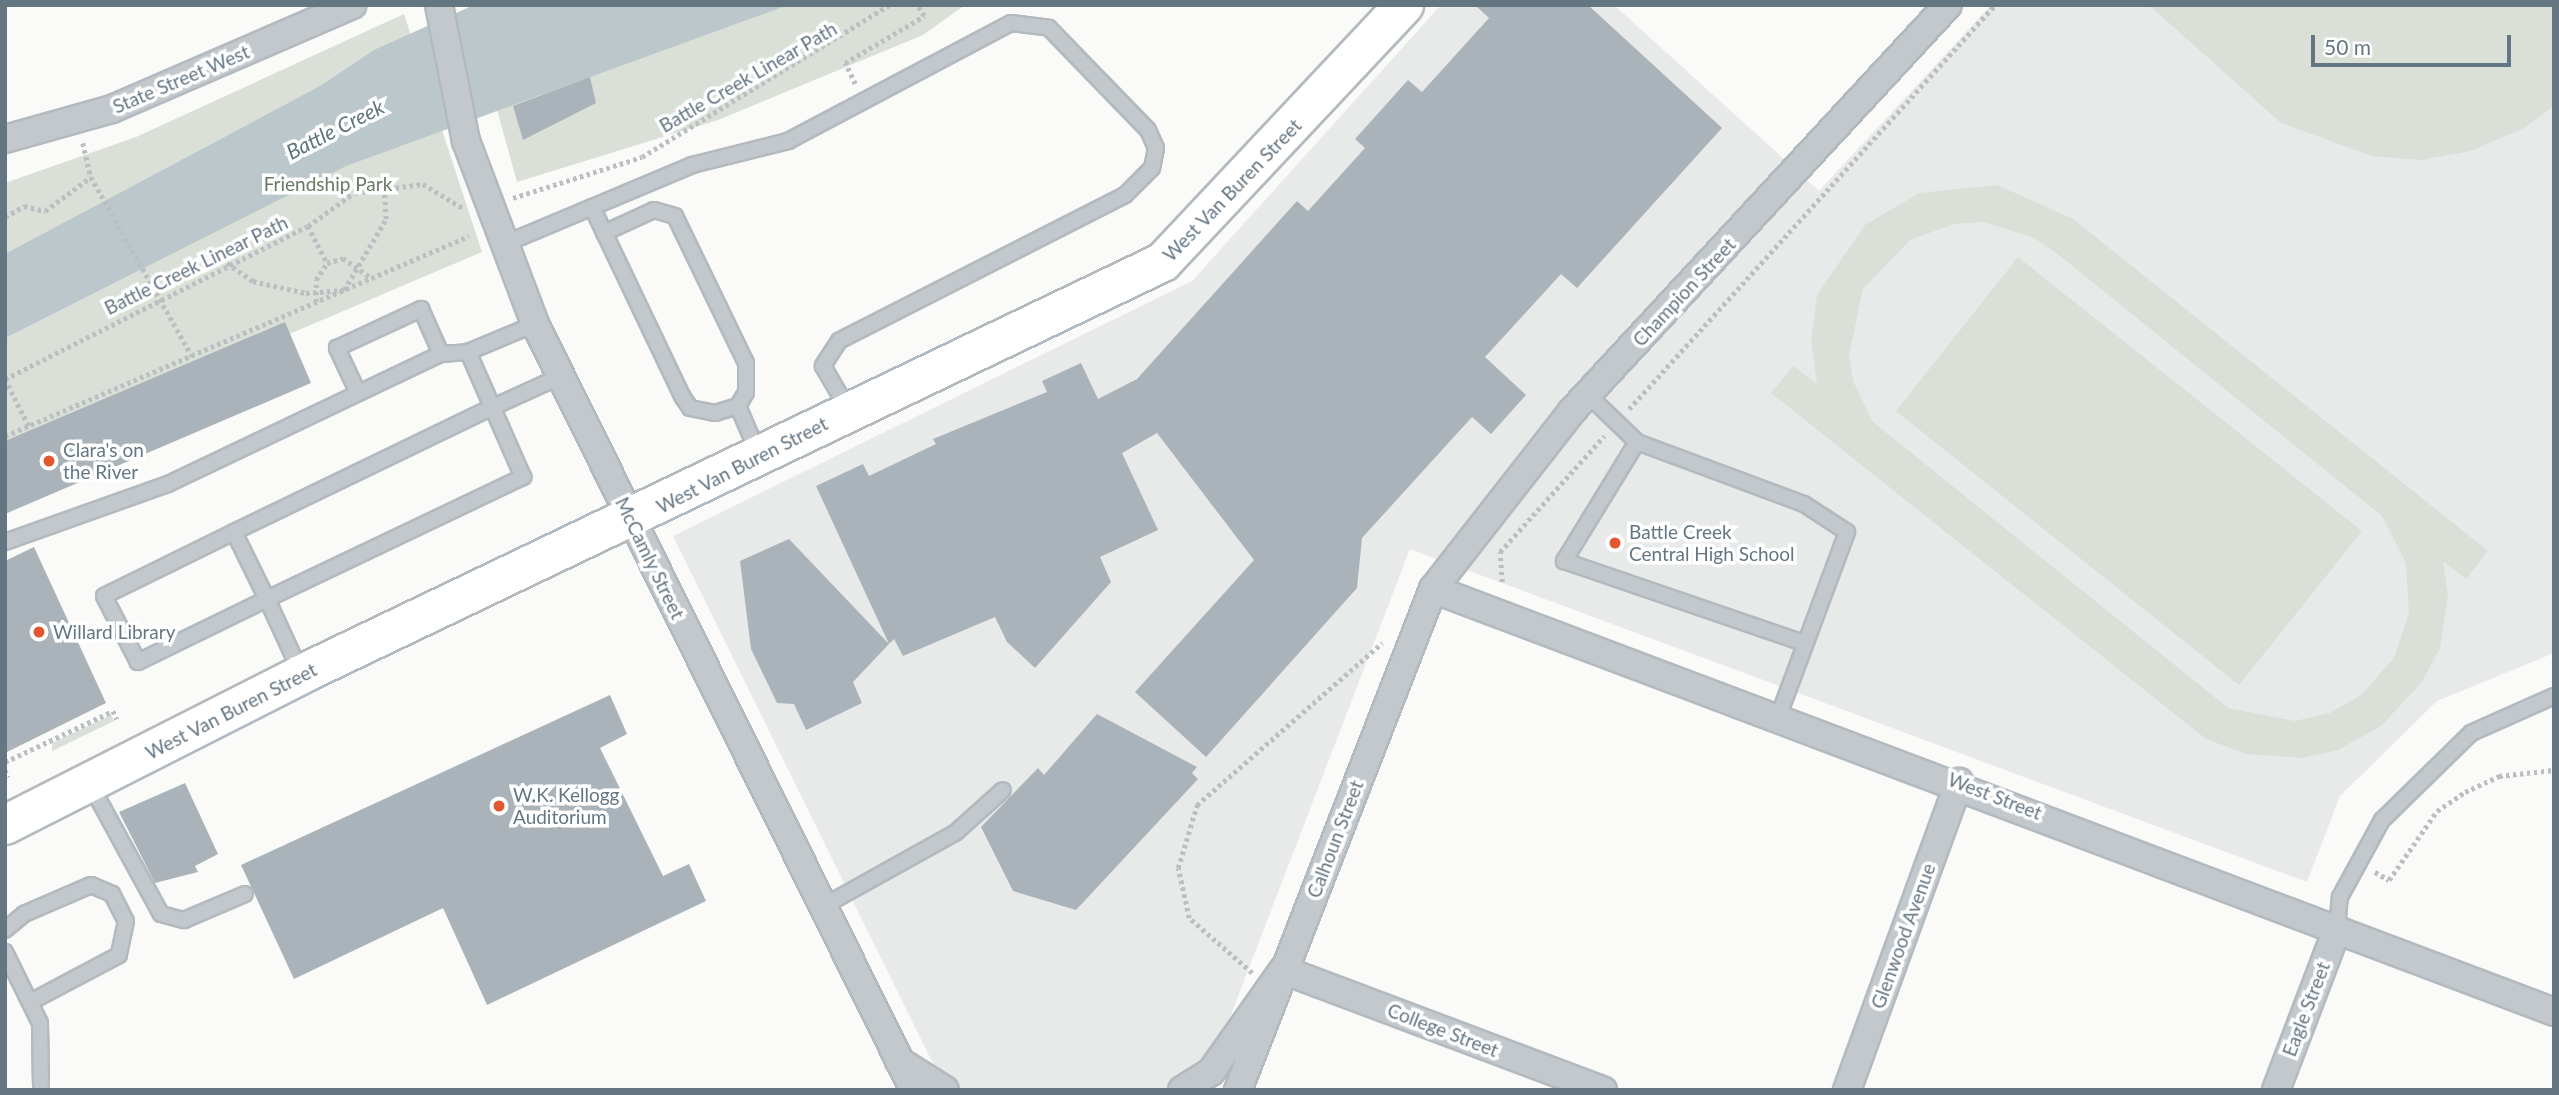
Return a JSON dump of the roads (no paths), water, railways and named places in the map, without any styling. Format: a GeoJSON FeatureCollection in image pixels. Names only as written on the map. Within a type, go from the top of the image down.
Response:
{"type":"FeatureCollection","features":[{"type":"Feature","properties":{"kind":"street","name":"State Street West"},"geometry":{"type":"LineString","coordinates":[[5,139],[112,109],[352,5]]}},
{"type":"Feature","properties":{"kind":"street","name":"McCamly Street"},"geometry":{"type":"LineString","coordinates":[[439,5],[466,141],[487,206],[535,324],[820,908],[914,1090]]}},
{"type":"Feature","properties":{"kind":"street","name":"West Van Buren Street"},"geometry":{"type":"LineString","coordinates":[[5,825],[302,674],[632,521],[849,411],[1163,262],[1404,5]]}},
{"type":"Feature","properties":{"kind":"street","name":"Champion Street"},"geometry":{"type":"LineString","coordinates":[[1433,589],[1587,394],[1948,5]]}},
{"type":"Feature","properties":{"kind":"street","name":"West Street"},"geometry":{"type":"LineString","coordinates":[[1433,589],[1959,782],[2554,1012]]}},
{"type":"Feature","properties":{"kind":"street","name":"Calhoun Street"},"geometry":{"type":"LineString","coordinates":[[1238,1090],[1433,589]]}},
{"type":"Feature","properties":{"kind":"street","name":"Glenwood Avenue"},"geometry":{"type":"LineString","coordinates":[[1847,1090],[1959,782]]}},
{"type":"Feature","properties":{"kind":"street","name":"Eagle Street"},"geometry":{"type":"LineString","coordinates":[[2276,1090],[2337,929]]}},
{"type":"Feature","properties":{"kind":"street"},"geometry":{"type":"LineString","coordinates":[[1182,1090],[1211,1072],[1283,970]]}},
{"type":"Feature","properties":{"kind":"street","name":"College Street"},"geometry":{"type":"LineString","coordinates":[[1283,970],[1603,1090]]}},
{"type":"Feature","properties":{"kind":"street"},"geometry":{"type":"LineString","coordinates":[[898,1060],[903,1090]]}},
{"type":"Feature","properties":{"kind":"street"},"geometry":{"type":"LineString","coordinates":[[898,1060],[944,1090]]}},
{"type":"Feature","properties":{"kind":"lane"},"geometry":{"type":"LineString","coordinates":[[502,245],[714,157],[788,141],[993,30],[1032,21],[1062,38],[1148,130],[1156,148],[1152,168],[1125,195],[839,341],[823,366],[849,411]]}},
{"type":"Feature","properties":{"kind":"lane"},"geometry":{"type":"LineString","coordinates":[[592,207],[604,233],[690,408],[716,413],[738,406],[746,391],[746,363],[675,216],[654,210],[604,233]]}},
{"type":"Feature","properties":{"kind":"lane"},"geometry":{"type":"LineString","coordinates":[[358,393],[337,348],[421,309],[441,354]]}},
{"type":"Feature","properties":{"kind":"lane"},"geometry":{"type":"LineString","coordinates":[[5,542],[169,484],[441,354],[468,352],[535,324]]}},
{"type":"Feature","properties":{"kind":"lane"},"geometry":{"type":"LineString","coordinates":[[468,352],[491,408],[523,477],[138,662],[104,596],[491,408],[559,377]]}},
{"type":"Feature","properties":{"kind":"lane"},"geometry":{"type":"LineString","coordinates":[[1587,394],[1637,442],[1804,504],[1847,532],[1803,643],[1779,715]]}},
{"type":"Feature","properties":{"kind":"lane"},"geometry":{"type":"LineString","coordinates":[[738,406],[759,456]]}},
{"type":"Feature","properties":{"kind":"lane"},"geometry":{"type":"LineString","coordinates":[[1637,442],[1564,561],[1803,643]]}},
{"type":"Feature","properties":{"kind":"lane"},"geometry":{"type":"LineString","coordinates":[[234,532],[302,674]]}},
{"type":"Feature","properties":{"kind":"lane"},"geometry":{"type":"LineString","coordinates":[[2337,929],[2340,897],[2382,820],[2471,733],[2554,696]]}},
{"type":"Feature","properties":{"kind":"lane"},"geometry":{"type":"LineString","coordinates":[[89,783],[161,914],[190,918],[245,894]]}},
{"type":"Feature","properties":{"kind":"lane"},"geometry":{"type":"LineString","coordinates":[[820,908],[955,832],[1003,790]]}},
{"type":"Feature","properties":{"kind":"lane"},"geometry":{"type":"LineString","coordinates":[[5,930],[24,914],[91,885],[112,894],[126,921],[119,955],[32,1002]]}},
{"type":"Feature","properties":{"kind":"lane"},"geometry":{"type":"LineString","coordinates":[[5,952],[32,1002],[42,1033],[41,1088]]}},
{"type":"Feature","properties":{"kind":"water","name":"Battle Creek"},"geometry":{"type":"Polygon","coordinates":[[[474,5],[788,5],[346,166],[5,338],[5,254],[320,86],[374,50],[474,5]]]}},
{"type":"Feature","properties":{"kind":"place","name":"Clara's on the River"},"geometry":{"type":"Point","coordinates":[49,461]}},
{"type":"Feature","properties":{"kind":"place","name":"Battle Creek Central High School"},"geometry":{"type":"Point","coordinates":[1615,543]}},
{"type":"Feature","properties":{"kind":"place","name":"Willard Library"},"geometry":{"type":"Point","coordinates":[39,632]}},
{"type":"Feature","properties":{"kind":"place","name":"W.K. Kellogg Auditorium"},"geometry":{"type":"Point","coordinates":[499,806]}},
{"type":"Feature","properties":{"kind":"park label","name":"Friendship Park"},"geometry":{"type":"Point","coordinates":[328,184]}}]}
